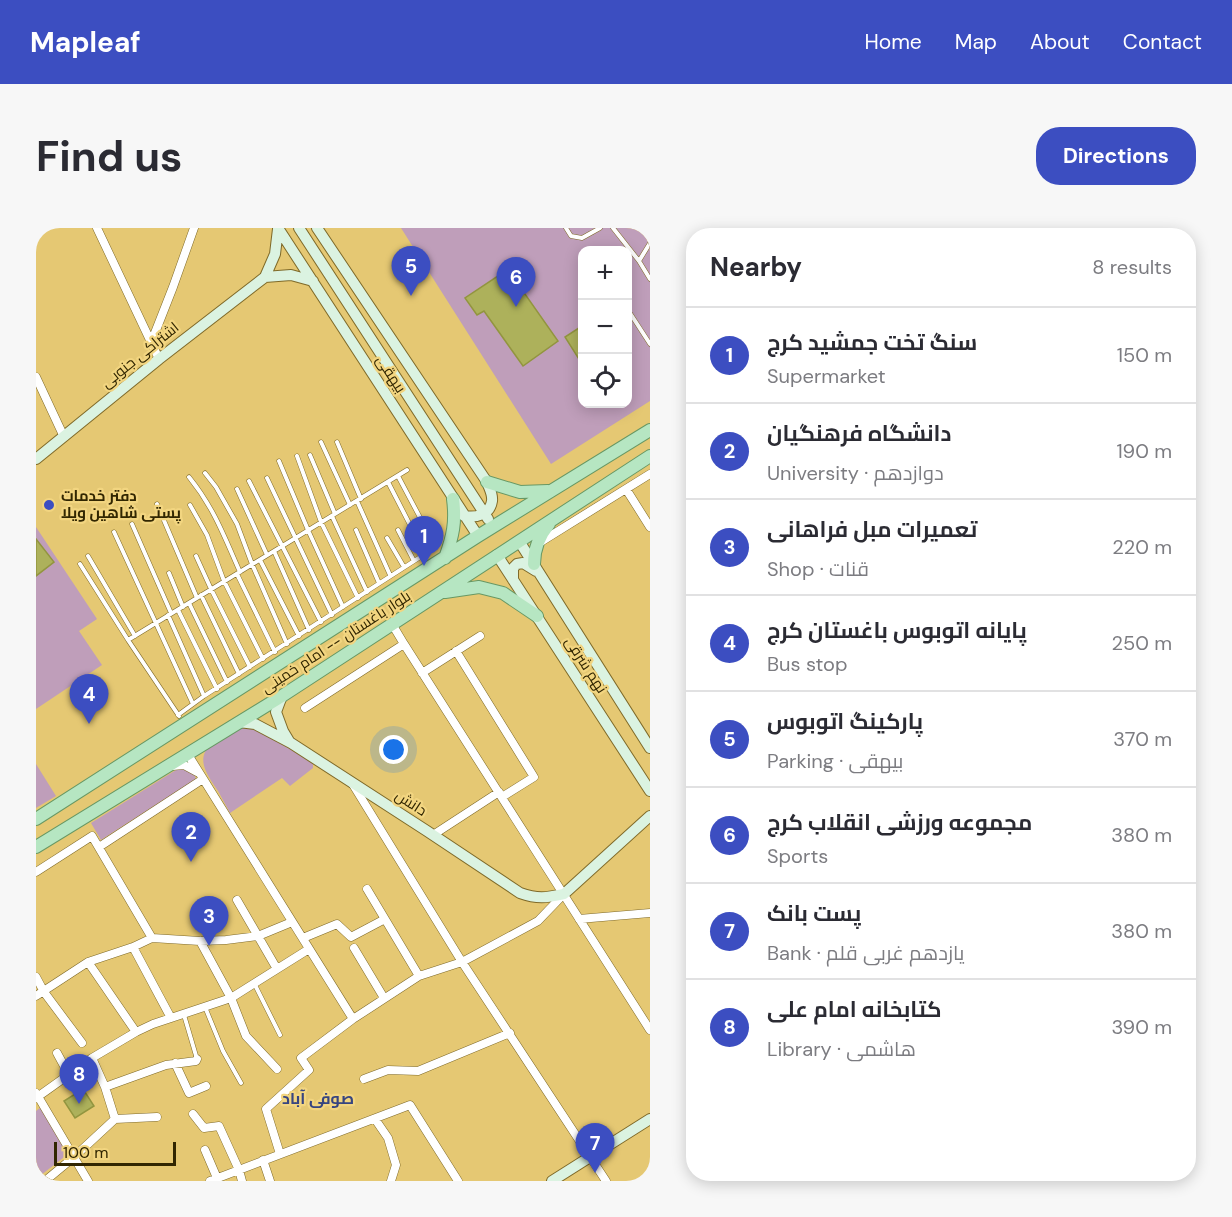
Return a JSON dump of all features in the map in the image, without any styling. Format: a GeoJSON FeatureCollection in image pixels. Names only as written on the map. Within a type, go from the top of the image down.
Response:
{"type":"FeatureCollection","features":[{"type":"Feature","properties":{"kind":"main road","name":"بیهقی"},"geometry":{"type":"LineString","coordinates":[[278,228],[478,536]]}},
{"type":"Feature","properties":{"kind":"main road"},"geometry":{"type":"LineString","coordinates":[[278,228],[275,254],[265,277],[291,275],[313,281]]}},
{"type":"Feature","properties":{"kind":"main road","name":"بیهقی"},"geometry":{"type":"LineString","coordinates":[[299,228],[494,526]]}},
{"type":"Feature","properties":{"kind":"main road","name":"بیهقی"},"geometry":{"type":"LineString","coordinates":[[317,228],[487,482]]}},
{"type":"Feature","properties":{"kind":"main road","name":"اشتراکی جنوبی"},"geometry":{"type":"LineString","coordinates":[[36,459],[265,277]]}},
{"type":"Feature","properties":{"kind":"main road"},"geometry":{"type":"LineString","coordinates":[[649,430],[650,444]]}},
{"type":"Feature","properties":{"kind":"main road","name":"بلوار باغستان -- امام خمینی"},"geometry":{"type":"LineString","coordinates":[[36,819],[181,720],[649,430]]}},
{"type":"Feature","properties":{"kind":"main road"},"geometry":{"type":"LineString","coordinates":[[629,443],[640,446],[646,458]]}},
{"type":"Feature","properties":{"kind":"main road","name":"بلوار باغستان -- امام خمینی"},"geometry":{"type":"LineString","coordinates":[[36,847],[282,696],[646,458]]}},
{"type":"Feature","properties":{"kind":"main road"},"geometry":{"type":"LineString","coordinates":[[464,516],[476,517],[484,513],[491,505],[491,492],[487,482]]}},
{"type":"Feature","properties":{"kind":"main road"},"geometry":{"type":"LineString","coordinates":[[487,482],[520,492],[550,491]]}},
{"type":"Feature","properties":{"kind":"main road"},"geometry":{"type":"LineString","coordinates":[[445,558],[454,526],[453,499]]}},
{"type":"Feature","properties":{"kind":"main road"},"geometry":{"type":"LineString","coordinates":[[536,568],[534,556],[537,544],[555,518]]}},
{"type":"Feature","properties":{"kind":"main road","name":"نهم شرقی"},"geometry":{"type":"LineString","coordinates":[[519,541],[650,748]]}},
{"type":"Feature","properties":{"kind":"main road","name":"نهم شرقی"},"geometry":{"type":"LineString","coordinates":[[497,555],[650,791]]}},
{"type":"Feature","properties":{"kind":"main road"},"geometry":{"type":"LineString","coordinates":[[513,580],[513,568],[517,564],[523,563],[536,568]]}},
{"type":"Feature","properties":{"kind":"main road"},"geometry":{"type":"LineString","coordinates":[[438,593],[479,586],[503,593],[537,616]]}},
{"type":"Feature","properties":{"kind":"main road"},"geometry":{"type":"LineString","coordinates":[[282,696],[276,712],[291,744]]}},
{"type":"Feature","properties":{"kind":"main road","name":"دانش"},"geometry":{"type":"LineString","coordinates":[[239,722],[255,724],[291,744],[520,893],[534,898],[564,894]]}},
{"type":"Feature","properties":{"kind":"main road"},"geometry":{"type":"LineString","coordinates":[[564,894],[644,826],[650,816]]}},
{"type":"Feature","properties":{"kind":"main road"},"geometry":{"type":"LineString","coordinates":[[552,1181],[650,1119]]}},
{"type":"Feature","properties":{"kind":"street"},"geometry":{"type":"LineString","coordinates":[[96,228],[159,359]]}},
{"type":"Feature","properties":{"kind":"street"},"geometry":{"type":"LineString","coordinates":[[151,343],[194,228]]}},
{"type":"Feature","properties":{"kind":"street"},"geometry":{"type":"LineString","coordinates":[[36,377],[64,436]]}},
{"type":"Feature","properties":{"kind":"street"},"geometry":{"type":"LineString","coordinates":[[537,544],[650,474]]}},
{"type":"Feature","properties":{"kind":"street"},"geometry":{"type":"LineString","coordinates":[[627,489],[650,527]]}},
{"type":"Feature","properties":{"kind":"street"},"geometry":{"type":"LineString","coordinates":[[392,624],[650,1030]]}},
{"type":"Feature","properties":{"kind":"street"},"geometry":{"type":"LineString","coordinates":[[422,673],[480,636]]}},
{"type":"Feature","properties":{"kind":"street"},"geometry":{"type":"LineString","coordinates":[[305,708],[404,644]]}},
{"type":"Feature","properties":{"kind":"street"},"geometry":{"type":"LineString","coordinates":[[433,835],[534,777],[456,651]]}},
{"type":"Feature","properties":{"kind":"street"},"geometry":{"type":"LineString","coordinates":[[201,776],[198,752],[208,740]]}},
{"type":"Feature","properties":{"kind":"street"},"geometry":{"type":"LineString","coordinates":[[187,753],[353,1019]]}},
{"type":"Feature","properties":{"kind":"street"},"geometry":{"type":"LineString","coordinates":[[162,769],[184,765],[201,776]]}},
{"type":"Feature","properties":{"kind":"street"},"geometry":{"type":"LineString","coordinates":[[99,847],[201,776]]}},
{"type":"Feature","properties":{"kind":"street"},"geometry":{"type":"LineString","coordinates":[[350,782],[462,962],[606,1181]]}},
{"type":"Feature","properties":{"kind":"street"},"geometry":{"type":"LineString","coordinates":[[36,872],[92,836],[152,938]]}},
{"type":"Feature","properties":{"kind":"street"},"geometry":{"type":"LineString","coordinates":[[367,889],[419,976]]}},
{"type":"Feature","properties":{"kind":"street"},"geometry":{"type":"LineString","coordinates":[[280,1154],[266,1109],[309,1070],[301,1058],[353,1019],[419,976],[462,962],[538,921],[564,894]]}},
{"type":"Feature","properties":{"kind":"street"},"geometry":{"type":"LineString","coordinates":[[237,900],[277,969]]}},
{"type":"Feature","properties":{"kind":"street"},"geometry":{"type":"LineString","coordinates":[[579,918],[650,914]]}},
{"type":"Feature","properties":{"kind":"street"},"geometry":{"type":"LineString","coordinates":[[303,938],[337,924],[351,937],[385,919]]}},
{"type":"Feature","properties":{"kind":"street"},"geometry":{"type":"LineString","coordinates":[[36,996],[88,962],[152,938],[226,940],[258,936],[292,922]]}},
{"type":"Feature","properties":{"kind":"street"},"geometry":{"type":"LineString","coordinates":[[201,941],[231,998],[246,1036],[277,1069]]}},
{"type":"Feature","properties":{"kind":"street"},"geometry":{"type":"LineString","coordinates":[[133,947],[171,1018]]}},
{"type":"Feature","properties":{"kind":"street"},"geometry":{"type":"LineString","coordinates":[[354,948],[384,998]]}},
{"type":"Feature","properties":{"kind":"street"},"geometry":{"type":"LineString","coordinates":[[88,1181],[37,1096],[92,1058],[136,1032],[153,1024],[231,998],[309,949]]}},
{"type":"Feature","properties":{"kind":"street"},"geometry":{"type":"LineString","coordinates":[[88,962],[136,1032]]}},
{"type":"Feature","properties":{"kind":"street"},"geometry":{"type":"LineString","coordinates":[[36,978],[82,1043]]}},
{"type":"Feature","properties":{"kind":"street"},"geometry":{"type":"LineString","coordinates":[[364,1080],[388,1070],[418,1071],[510,1033]]}},
{"type":"Feature","properties":{"kind":"street"},"geometry":{"type":"LineString","coordinates":[[57,1053],[69,1075]]}},
{"type":"Feature","properties":{"kind":"street"},"geometry":{"type":"LineString","coordinates":[[92,1058],[105,1087],[115,1119]]}},
{"type":"Feature","properties":{"kind":"street"},"geometry":{"type":"LineString","coordinates":[[105,1087],[175,1063],[197,1059]]}},
{"type":"Feature","properties":{"kind":"street"},"geometry":{"type":"LineString","coordinates":[[175,1063],[189,1093],[206,1086]]}},
{"type":"Feature","properties":{"kind":"street"},"geometry":{"type":"LineString","coordinates":[[205,1150],[213,1180],[410,1105],[458,1181]]}},
{"type":"Feature","properties":{"kind":"street"},"geometry":{"type":"LineString","coordinates":[[193,1114],[204,1128],[219,1126],[242,1181]]}},
{"type":"Feature","properties":{"kind":"street"},"geometry":{"type":"LineString","coordinates":[[45,1181],[115,1119],[157,1117]]}},
{"type":"Feature","properties":{"kind":"street"},"geometry":{"type":"LineString","coordinates":[[375,1119],[388,1138],[396,1165],[390,1181]]}},
{"type":"Feature","properties":{"kind":"street"},"geometry":{"type":"LineString","coordinates":[[263,1161],[270,1181]]}},
{"type":"Feature","properties":{"kind":"lane"},"geometry":{"type":"LineString","coordinates":[[566,228],[571,236],[582,238],[600,228]]}},
{"type":"Feature","properties":{"kind":"lane"},"geometry":{"type":"LineString","coordinates":[[613,228],[650,279]]}},
{"type":"Feature","properties":{"kind":"lane"},"geometry":{"type":"LineString","coordinates":[[639,261],[650,243]]}},
{"type":"Feature","properties":{"kind":"lane"},"geometry":{"type":"LineString","coordinates":[[632,317],[650,344]]}},
{"type":"Feature","properties":{"kind":"lane"},"geometry":{"type":"LineString","coordinates":[[321,442],[350,505]]}},
{"type":"Feature","properties":{"kind":"lane"},"geometry":{"type":"LineString","coordinates":[[337,442],[390,575]]}},
{"type":"Feature","properties":{"kind":"lane"},"geometry":{"type":"LineString","coordinates":[[310,455],[333,515],[367,592]]}},
{"type":"Feature","properties":{"kind":"lane"},"geometry":{"type":"LineString","coordinates":[[297,456],[321,522],[358,598]]}},
{"type":"Feature","properties":{"kind":"lane"},"geometry":{"type":"LineString","coordinates":[[279,461],[344,607]]}},
{"type":"Feature","properties":{"kind":"lane"},"geometry":{"type":"LineString","coordinates":[[128,640],[407,470]]}},
{"type":"Feature","properties":{"kind":"lane"},"geometry":{"type":"LineString","coordinates":[[205,473],[230,508],[287,644]]}},
{"type":"Feature","properties":{"kind":"lane"},"geometry":{"type":"LineString","coordinates":[[80,564],[181,720],[193,704],[204,696],[309,630],[431,548],[433,542],[398,476]]}},
{"type":"Feature","properties":{"kind":"lane"},"geometry":{"type":"LineString","coordinates":[[189,477],[202,493],[221,526],[238,573],[274,652]]}},
{"type":"Feature","properties":{"kind":"lane"},"geometry":{"type":"LineString","coordinates":[[267,477],[332,615]]}},
{"type":"Feature","properties":{"kind":"lane"},"geometry":{"type":"LineString","coordinates":[[249,481],[321,622]]}},
{"type":"Feature","properties":{"kind":"lane"},"geometry":{"type":"LineString","coordinates":[[388,482],[424,554]]}},
{"type":"Feature","properties":{"kind":"lane"},"geometry":{"type":"LineString","coordinates":[[237,489],[267,555]]}},
{"type":"Feature","properties":{"kind":"lane"},"geometry":{"type":"LineString","coordinates":[[158,504],[199,597],[239,674]]}},
{"type":"Feature","properties":{"kind":"lane"},"geometry":{"type":"LineString","coordinates":[[190,505],[207,535],[224,581],[262,659]]}},
{"type":"Feature","properties":{"kind":"lane"},"geometry":{"type":"LineString","coordinates":[[132,524],[204,696]]}},
{"type":"Feature","properties":{"kind":"lane"},"geometry":{"type":"LineString","coordinates":[[356,530],[379,583]]}},
{"type":"Feature","properties":{"kind":"lane"},"geometry":{"type":"LineString","coordinates":[[398,530],[414,561]]}},
{"type":"Feature","properties":{"kind":"lane"},"geometry":{"type":"LineString","coordinates":[[114,532],[193,704]]}},
{"type":"Feature","properties":{"kind":"lane"},"geometry":{"type":"LineString","coordinates":[[387,538],[404,567]]}},
{"type":"Feature","properties":{"kind":"lane"},"geometry":{"type":"LineString","coordinates":[[274,551],[309,630]]}},
{"type":"Feature","properties":{"kind":"lane"},"geometry":{"type":"LineString","coordinates":[[87,556],[135,636]]}},
{"type":"Feature","properties":{"kind":"lane"},"geometry":{"type":"LineString","coordinates":[[196,556],[250,667]]}},
{"type":"Feature","properties":{"kind":"lane"},"geometry":{"type":"LineString","coordinates":[[260,560],[299,636]]}},
{"type":"Feature","properties":{"kind":"lane"},"geometry":{"type":"LineString","coordinates":[[169,573],[183,607]]}},
{"type":"Feature","properties":{"kind":"lane"},"geometry":{"type":"LineString","coordinates":[[189,603],[227,682]]}},
{"type":"Feature","properties":{"kind":"lane"},"geometry":{"type":"LineString","coordinates":[[178,610],[217,689]]}},
{"type":"Feature","properties":{"kind":"lane"},"geometry":{"type":"LineString","coordinates":[[254,983],[280,1035]]}},
{"type":"Feature","properties":{"kind":"lane"},"geometry":{"type":"LineString","coordinates":[[205,1006],[223,1051],[241,1083]]}},
{"type":"Feature","properties":{"kind":"lane"},"geometry":{"type":"LineString","coordinates":[[184,1014],[197,1059]]}},
{"type":"Feature","properties":{"kind":"shaded area"},"geometry":{"type":"Polygon","coordinates":[[[401,228],[650,228],[650,401],[551,464],[401,228]]]}},
{"type":"Feature","properties":{"kind":"shaded area"},"geometry":{"type":"Polygon","coordinates":[[[36,527],[97,619],[79,631],[102,665],[36,709],[36,527]]]}},
{"type":"Feature","properties":{"kind":"shaded area"},"geometry":{"type":"Polygon","coordinates":[[[241,727],[255,728],[313,763],[313,768],[290,786],[282,778],[230,813],[207,774],[203,762],[206,750],[214,741],[241,727]]]}},
{"type":"Feature","properties":{"kind":"shaded area"},"geometry":{"type":"Polygon","coordinates":[[[36,764],[56,796],[36,808],[36,764]]]}},
{"type":"Feature","properties":{"kind":"shaded area"},"geometry":{"type":"Polygon","coordinates":[[[184,765],[196,779],[101,840],[91,823],[184,765]]]}},
{"type":"Feature","properties":{"kind":"shaded area"},"geometry":{"type":"Polygon","coordinates":[[[41,1107],[68,1154],[36,1179],[36,1111],[41,1107]]]}},
{"type":"Feature","properties":{"kind":"building"},"geometry":{"type":"Polygon","coordinates":[[[516,264],[528,282],[520,287],[558,341],[523,366],[484,311],[477,315],[465,298],[516,264]]]}},
{"type":"Feature","properties":{"kind":"building"},"geometry":{"type":"Polygon","coordinates":[[[578,329],[578,358],[565,337],[578,329]]]}},
{"type":"Feature","properties":{"kind":"building"},"geometry":{"type":"Polygon","coordinates":[[[36,539],[54,562],[36,576],[36,539]]]}},
{"type":"Feature","properties":{"kind":"building"},"geometry":{"type":"Polygon","coordinates":[[[83,1089],[94,1106],[75,1118],[64,1101],[83,1089]]]}},
{"type":"Feature","properties":{"kind":"place","name":"پارکینگ اتوبوس"},"geometry":{"type":"Point","coordinates":[411,296]}},
{"type":"Feature","properties":{"kind":"place","name":"مجموعه ورزشی انقلاب کرج"},"geometry":{"type":"Point","coordinates":[516,307]}},
{"type":"Feature","properties":{"kind":"place","name":"دفتر خدمات پستی شاهین ویلا"},"geometry":{"type":"Point","coordinates":[49,505]}},
{"type":"Feature","properties":{"kind":"place","name":"سنگ تخت جمشید کرج"},"geometry":{"type":"Point","coordinates":[424,566]}},
{"type":"Feature","properties":{"kind":"place","name":"پایانه اتوبوس باغستان کرج"},"geometry":{"type":"Point","coordinates":[89,724]}},
{"type":"Feature","properties":{"kind":"place","name":"دانشگاه فرهنگیان"},"geometry":{"type":"Point","coordinates":[191,862]}},
{"type":"Feature","properties":{"kind":"place","name":"تعمیرات مبل فراهانی"},"geometry":{"type":"Point","coordinates":[209,946]}},
{"type":"Feature","properties":{"kind":"place","name":"کتابخانه امام علی"},"geometry":{"type":"Point","coordinates":[79,1104]}},
{"type":"Feature","properties":{"kind":"place","name":"پست بانک"},"geometry":{"type":"Point","coordinates":[595,1173]}},
{"type":"Feature","properties":{"kind":"district","name":"صوفی آباد"},"geometry":{"type":"Point","coordinates":[318,1098]}}]}
